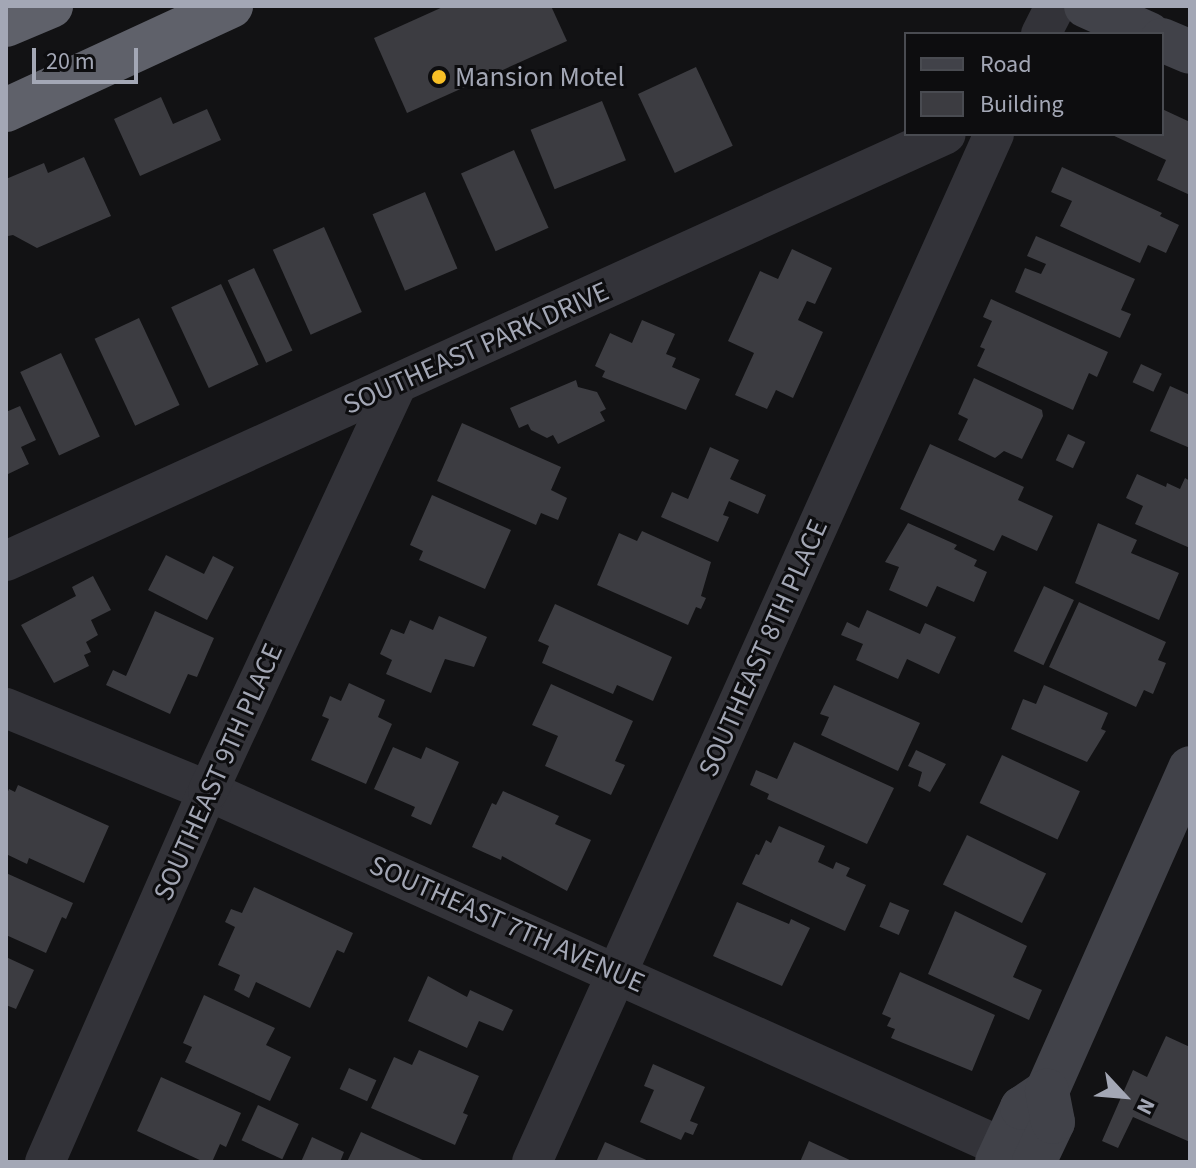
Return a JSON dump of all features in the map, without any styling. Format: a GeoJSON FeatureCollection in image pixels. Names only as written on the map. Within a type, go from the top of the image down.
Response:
{"type":"FeatureCollection","features":[{"type":"Feature","properties":{"kind":"highway"},"geometry":{"type":"LineString","coordinates":[[6,25],[51,6]]}},
{"type":"Feature","properties":{"kind":"highway"},"geometry":{"type":"LineString","coordinates":[[10,108],[231,6]]}},
{"type":"Feature","properties":{"kind":"street"},"geometry":{"type":"LineString","coordinates":[[1042,32],[1055,6]]}},
{"type":"Feature","properties":{"kind":"street"},"geometry":{"type":"LineString","coordinates":[[1086,6],[1144,32]]}},
{"type":"Feature","properties":{"kind":"street"},"geometry":{"type":"LineString","coordinates":[[1164,41],[1190,52]]}},
{"type":"Feature","properties":{"kind":"street","name":"SOUTHEAST PARK DRIVE"},"geometry":{"type":"LineString","coordinates":[[6,561],[942,136]]}},
{"type":"Feature","properties":{"kind":"street","name":"SOUTHEAST 8TH PLACE"},"geometry":{"type":"LineString","coordinates":[[532,1162],[993,136]]}},
{"type":"Feature","properties":{"kind":"street","name":"SOUTHEAST 9TH PLACE"},"geometry":{"type":"LineString","coordinates":[[45,1162],[208,791],[397,384]]}},
{"type":"Feature","properties":{"kind":"street","name":"SOUTHEAST 7TH AVENUE"},"geometry":{"type":"LineString","coordinates":[[6,708],[208,791],[617,973],[1020,1159]]}},
{"type":"Feature","properties":{"kind":"street"},"geometry":{"type":"LineString","coordinates":[[1020,1159],[1022,1108],[1047,1091],[1190,768]]}},
{"type":"Feature","properties":{"kind":"building","name":"Mansion Motel"},"geometry":{"type":"Polygon","coordinates":[[[445,6],[551,6],[567,41],[407,113],[374,38],[445,6]]]}},
{"type":"Feature","properties":{"kind":"building"},"geometry":{"type":"Polygon","coordinates":[[[696,67],[733,146],[675,173],[638,94],[696,67]]]}},
{"type":"Feature","properties":{"kind":"building"},"geometry":{"type":"Polygon","coordinates":[[[161,97],[173,124],[207,109],[221,140],[140,176],[114,119],[161,97]]]}},
{"type":"Feature","properties":{"kind":"building"},"geometry":{"type":"Polygon","coordinates":[[[602,101],[626,160],[555,189],[531,130],[602,101]]]}},
{"type":"Feature","properties":{"kind":"building"},"geometry":{"type":"Polygon","coordinates":[[[1164,110],[1190,122],[1190,195],[1157,180],[1166,160],[1114,136],[1164,136],[1164,110]]]}},
{"type":"Feature","properties":{"kind":"building"},"geometry":{"type":"Polygon","coordinates":[[[514,150],[549,228],[496,251],[461,174],[514,150]]]}},
{"type":"Feature","properties":{"kind":"building"},"geometry":{"type":"Polygon","coordinates":[[[84,157],[111,216],[37,248],[13,235],[8,236],[6,179],[44,163],[48,173],[84,157]]]}},
{"type":"Feature","properties":{"kind":"building"},"geometry":{"type":"Polygon","coordinates":[[[1062,167],[1162,213],[1160,216],[1179,225],[1166,253],[1148,245],[1140,263],[1060,226],[1072,201],[1051,192],[1062,167]]]}},
{"type":"Feature","properties":{"kind":"building"},"geometry":{"type":"Polygon","coordinates":[[[425,192],[457,268],[405,291],[373,214],[425,192]]]}},
{"type":"Feature","properties":{"kind":"building"},"geometry":{"type":"Polygon","coordinates":[[[324,227],[362,312],[311,335],[273,250],[324,227]]]}},
{"type":"Feature","properties":{"kind":"building"},"geometry":{"type":"Polygon","coordinates":[[[1036,236],[1135,279],[1121,310],[1131,314],[1120,338],[1015,292],[1025,268],[1041,274],[1046,264],[1027,256],[1036,236]]]}},
{"type":"Feature","properties":{"kind":"building"},"geometry":{"type":"Polygon","coordinates":[[[792,249],[832,268],[815,304],[807,301],[798,320],[823,332],[793,398],[776,390],[767,409],[735,395],[754,353],[728,341],[760,271],[778,279],[792,249]]]}},
{"type":"Feature","properties":{"kind":"building"},"geometry":{"type":"Polygon","coordinates":[[[254,268],[292,350],[266,363],[228,280],[254,268]]]}},
{"type":"Feature","properties":{"kind":"building"},"geometry":{"type":"Polygon","coordinates":[[[221,284],[259,365],[209,388],[171,307],[221,284]]]}},
{"type":"Feature","properties":{"kind":"building"},"geometry":{"type":"Polygon","coordinates":[[[991,299],[1108,352],[1097,377],[1089,373],[1073,410],[977,366],[985,349],[980,347],[992,321],[983,317],[991,299]]]}},
{"type":"Feature","properties":{"kind":"building"},"geometry":{"type":"Polygon","coordinates":[[[139,318],[180,405],[135,426],[95,339],[139,318]]]}},
{"type":"Feature","properties":{"kind":"building"},"geometry":{"type":"Polygon","coordinates":[[[642,320],[675,334],[666,354],[676,358],[672,367],[700,379],[686,410],[602,377],[605,371],[595,366],[610,333],[632,343],[642,320]]]}},
{"type":"Feature","properties":{"kind":"building"},"geometry":{"type":"Polygon","coordinates":[[[61,353],[100,436],[59,455],[20,372],[61,353]]]}},
{"type":"Feature","properties":{"kind":"building"},"geometry":{"type":"Polygon","coordinates":[[[1141,364],[1162,374],[1153,392],[1133,382],[1141,364]]]}},
{"type":"Feature","properties":{"kind":"building"},"geometry":{"type":"Polygon","coordinates":[[[974,378],[1042,410],[1043,416],[1022,459],[1004,451],[995,458],[958,440],[968,419],[958,414],[974,378]]]}},
{"type":"Feature","properties":{"kind":"building"},"geometry":{"type":"Polygon","coordinates":[[[576,380],[578,387],[597,392],[606,409],[600,412],[605,421],[558,444],[553,435],[547,438],[531,430],[528,424],[519,428],[510,408],[576,380]]]}},
{"type":"Feature","properties":{"kind":"building"},"geometry":{"type":"Polygon","coordinates":[[[1170,386],[1190,395],[1190,448],[1150,431],[1170,386]]]}},
{"type":"Feature","properties":{"kind":"building"},"geometry":{"type":"Polygon","coordinates":[[[20,406],[36,440],[21,447],[29,464],[6,475],[6,412],[20,406]]]}},
{"type":"Feature","properties":{"kind":"building"},"geometry":{"type":"Polygon","coordinates":[[[462,423],[561,467],[551,490],[567,498],[558,520],[541,513],[536,525],[437,481],[462,423]]]}},
{"type":"Feature","properties":{"kind":"building"},"geometry":{"type":"Polygon","coordinates":[[[1068,434],[1085,442],[1073,468],[1056,460],[1068,434]]]}},
{"type":"Feature","properties":{"kind":"building"},"geometry":{"type":"Polygon","coordinates":[[[930,444],[1024,487],[1018,500],[1053,516],[1037,551],[1002,535],[994,551],[900,509],[930,444]]]}},
{"type":"Feature","properties":{"kind":"building"},"geometry":{"type":"Polygon","coordinates":[[[710,447],[739,460],[730,479],[766,495],[758,514],[729,501],[723,515],[729,517],[718,542],[661,517],[672,492],[688,499],[710,447]]]}},
{"type":"Feature","properties":{"kind":"building"},"geometry":{"type":"Polygon","coordinates":[[[1137,474],[1166,487],[1167,483],[1180,489],[1185,478],[1190,481],[1190,548],[1135,524],[1143,506],[1126,498],[1137,474]]]}},
{"type":"Feature","properties":{"kind":"building"},"geometry":{"type":"Polygon","coordinates":[[[432,495],[511,530],[485,589],[419,560],[423,551],[410,545],[432,495]]]}},
{"type":"Feature","properties":{"kind":"building"},"geometry":{"type":"Polygon","coordinates":[[[908,523],[957,545],[954,549],[977,560],[974,566],[987,572],[974,602],[937,586],[927,607],[889,590],[899,567],[885,562],[908,523]]]}},
{"type":"Feature","properties":{"kind":"building"},"geometry":{"type":"Polygon","coordinates":[[[1098,523],[1137,540],[1131,553],[1179,573],[1159,620],[1075,583],[1098,523]]]}},
{"type":"Feature","properties":{"kind":"building"},"geometry":{"type":"Polygon","coordinates":[[[642,531],[711,562],[701,596],[706,598],[701,609],[696,607],[688,625],[597,585],[619,533],[637,541],[642,531]]]}},
{"type":"Feature","properties":{"kind":"building"},"geometry":{"type":"Polygon","coordinates":[[[166,555],[204,574],[213,556],[234,567],[207,620],[148,590],[166,555]]]}},
{"type":"Feature","properties":{"kind":"building"},"geometry":{"type":"Polygon","coordinates":[[[93,576],[111,610],[91,620],[98,635],[86,642],[91,652],[84,655],[89,666],[54,683],[21,625],[76,596],[72,587],[93,576]]]}},
{"type":"Feature","properties":{"kind":"building"},"geometry":{"type":"Polygon","coordinates":[[[1044,586],[1074,600],[1043,665],[1014,651],[1044,586]]]}},
{"type":"Feature","properties":{"kind":"building"},"geometry":{"type":"Polygon","coordinates":[[[1079,602],[1166,642],[1158,660],[1166,663],[1153,694],[1144,690],[1136,707],[1049,667],[1079,602]]]}},
{"type":"Feature","properties":{"kind":"building"},"geometry":{"type":"Polygon","coordinates":[[[555,604],[672,657],[653,701],[617,685],[613,694],[542,663],[549,646],[538,641],[555,604]]]}},
{"type":"Feature","properties":{"kind":"building"},"geometry":{"type":"Polygon","coordinates":[[[867,610],[920,634],[925,623],[956,637],[939,674],[907,659],[898,679],[856,660],[863,644],[841,635],[847,622],[859,628],[867,610]]]}},
{"type":"Feature","properties":{"kind":"building"},"geometry":{"type":"Polygon","coordinates":[[[155,611],[214,638],[197,677],[188,674],[170,714],[106,685],[113,670],[126,676],[155,611]]]}},
{"type":"Feature","properties":{"kind":"building"},"geometry":{"type":"Polygon","coordinates":[[[439,616],[487,637],[474,667],[445,659],[431,693],[386,674],[392,660],[380,654],[391,629],[404,634],[410,620],[433,630],[439,616]]]}},
{"type":"Feature","properties":{"kind":"building"},"geometry":{"type":"Polygon","coordinates":[[[349,683],[385,700],[378,717],[392,724],[366,784],[311,760],[329,719],[322,716],[330,696],[341,701],[349,683]]]}},
{"type":"Feature","properties":{"kind":"building"},"geometry":{"type":"Polygon","coordinates":[[[551,684],[633,721],[615,761],[625,765],[611,795],[545,766],[558,736],[532,725],[551,684]]]}},
{"type":"Feature","properties":{"kind":"building"},"geometry":{"type":"Polygon","coordinates":[[[834,685],[920,723],[898,771],[821,735],[829,717],[820,714],[834,685]]]}},
{"type":"Feature","properties":{"kind":"building"},"geometry":{"type":"Polygon","coordinates":[[[1044,685],[1108,713],[1101,729],[1106,731],[1087,762],[1011,729],[1023,699],[1036,704],[1044,685]]]}},
{"type":"Feature","properties":{"kind":"building"},"geometry":{"type":"Polygon","coordinates":[[[794,742],[894,788],[867,844],[767,799],[769,794],[750,785],[756,770],[777,779],[794,742]]]}},
{"type":"Feature","properties":{"kind":"building"},"geometry":{"type":"Polygon","coordinates":[[[393,747],[421,759],[426,747],[459,762],[431,825],[411,816],[415,807],[374,789],[393,747]]]}},
{"type":"Feature","properties":{"kind":"building"},"geometry":{"type":"Polygon","coordinates":[[[916,750],[946,764],[930,792],[918,786],[922,772],[908,766],[916,750]]]}},
{"type":"Feature","properties":{"kind":"building"},"geometry":{"type":"Polygon","coordinates":[[[1002,755],[1080,791],[1058,839],[980,803],[1002,755]]]}},
{"type":"Feature","properties":{"kind":"building"},"geometry":{"type":"Polygon","coordinates":[[[18,785],[109,826],[84,883],[29,858],[27,864],[6,854],[6,796],[9,789],[15,792],[18,785]]]}},
{"type":"Feature","properties":{"kind":"building"},"geometry":{"type":"Polygon","coordinates":[[[503,791],[559,816],[555,824],[591,840],[567,891],[502,856],[501,860],[472,847],[492,803],[496,805],[503,791]]]}},
{"type":"Feature","properties":{"kind":"building"},"geometry":{"type":"Polygon","coordinates":[[[779,826],[825,846],[818,862],[833,869],[836,862],[850,868],[846,876],[866,885],[845,931],[742,884],[756,854],[759,855],[766,840],[771,843],[779,826]]]}},
{"type":"Feature","properties":{"kind":"building"},"geometry":{"type":"Polygon","coordinates":[[[967,835],[1046,874],[1022,923],[943,884],[967,835]]]}},
{"type":"Feature","properties":{"kind":"building"},"geometry":{"type":"Polygon","coordinates":[[[6,873],[73,903],[66,919],[62,917],[46,953],[6,935],[6,873]]]}},
{"type":"Feature","properties":{"kind":"building"},"geometry":{"type":"Polygon","coordinates":[[[254,887],[353,933],[344,953],[337,950],[310,1008],[256,982],[249,998],[234,990],[240,975],[218,965],[235,927],[225,922],[231,909],[242,913],[254,887]]]}},
{"type":"Feature","properties":{"kind":"building"},"geometry":{"type":"Polygon","coordinates":[[[737,902],[789,924],[791,919],[810,928],[782,986],[713,956],[737,902]]]}},
{"type":"Feature","properties":{"kind":"building"},"geometry":{"type":"Polygon","coordinates":[[[890,902],[909,910],[899,935],[879,927],[890,902]]]}},
{"type":"Feature","properties":{"kind":"building"},"geometry":{"type":"Polygon","coordinates":[[[955,911],[1027,946],[1013,977],[1042,990],[1029,1020],[928,974],[955,911]]]}},
{"type":"Feature","properties":{"kind":"building"},"geometry":{"type":"Polygon","coordinates":[[[6,957],[34,970],[16,1009],[6,1005],[6,957]]]}},
{"type":"Feature","properties":{"kind":"building"},"geometry":{"type":"Polygon","coordinates":[[[900,972],[995,1015],[972,1071],[891,1038],[895,1029],[887,1026],[891,1018],[882,1014],[900,972]]]}},
{"type":"Feature","properties":{"kind":"building"},"geometry":{"type":"Polygon","coordinates":[[[428,976],[467,997],[470,990],[513,1010],[503,1031],[479,1021],[467,1048],[408,1021],[428,976]]]}},
{"type":"Feature","properties":{"kind":"building"},"geometry":{"type":"Polygon","coordinates":[[[204,995],[275,1028],[266,1045],[291,1057],[270,1101],[185,1062],[192,1047],[183,1043],[204,995]]]}},
{"type":"Feature","properties":{"kind":"building"},"geometry":{"type":"Polygon","coordinates":[[[1166,1036],[1190,1047],[1190,1142],[1133,1117],[1118,1148],[1102,1141],[1133,1070],[1147,1077],[1166,1036]]]}},
{"type":"Feature","properties":{"kind":"building"},"geometry":{"type":"Polygon","coordinates":[[[419,1050],[479,1076],[463,1113],[468,1115],[455,1145],[371,1108],[394,1057],[412,1065],[419,1050]]]}},
{"type":"Feature","properties":{"kind":"building"},"geometry":{"type":"Polygon","coordinates":[[[653,1064],[705,1087],[690,1121],[698,1124],[693,1135],[685,1132],[681,1140],[640,1122],[654,1090],[644,1086],[653,1064]]]}},
{"type":"Feature","properties":{"kind":"building"},"geometry":{"type":"Polygon","coordinates":[[[349,1068],[376,1080],[367,1101],[340,1089],[349,1068]]]}},
{"type":"Feature","properties":{"kind":"building"},"geometry":{"type":"Polygon","coordinates":[[[161,1077],[241,1113],[226,1147],[220,1144],[212,1162],[204,1162],[137,1131],[161,1077]]]}},
{"type":"Feature","properties":{"kind":"building"},"geometry":{"type":"Polygon","coordinates":[[[258,1105],[299,1124],[282,1159],[242,1140],[258,1105]]]}},
{"type":"Feature","properties":{"kind":"building"},"geometry":{"type":"Polygon","coordinates":[[[361,1132],[427,1162],[347,1162],[361,1132]]]}},
{"type":"Feature","properties":{"kind":"building"},"geometry":{"type":"Polygon","coordinates":[[[312,1137],[344,1152],[340,1162],[301,1162],[312,1137]]]}},
{"type":"Feature","properties":{"kind":"building"},"geometry":{"type":"Polygon","coordinates":[[[809,1141],[854,1162],[800,1162],[809,1141]]]}},
{"type":"Feature","properties":{"kind":"building"},"geometry":{"type":"Polygon","coordinates":[[[605,1142],[651,1162],[596,1162],[605,1142]]]}},
{"type":"Feature","properties":{"kind":"place","name":"Mansion Motel"},"geometry":{"type":"Point","coordinates":[439,77]}}]}
